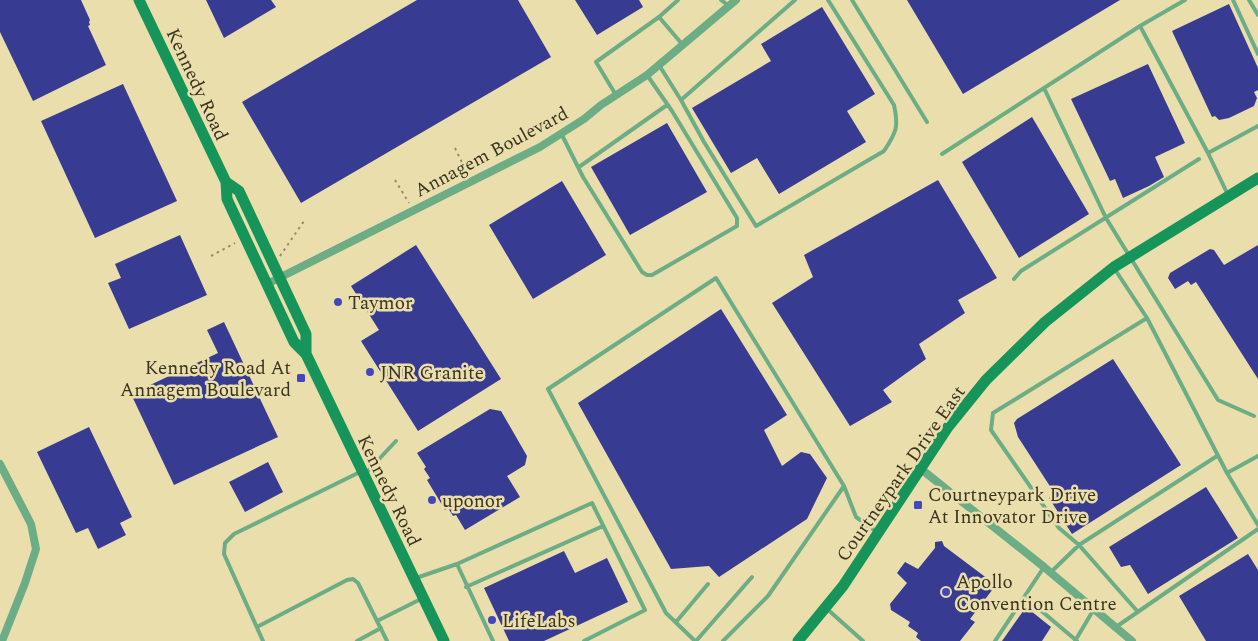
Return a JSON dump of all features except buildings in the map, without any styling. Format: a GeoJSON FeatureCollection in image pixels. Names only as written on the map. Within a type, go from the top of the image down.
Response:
{"type":"FeatureCollection","features":[{"type":"Feature","properties":{"kind":"main road","name":"Kennedy Road"},"geometry":{"type":"LineString","coordinates":[[139,0],[226,182],[227,199],[294,342],[306,354],[444,641]]}},
{"type":"Feature","properties":{"kind":"main road","name":"Courtneypark Drive East"},"geometry":{"type":"LineString","coordinates":[[798,641],[843,586],[948,427],[986,380],[1045,322],[1114,267],[1258,178]]}},
{"type":"Feature","properties":{"kind":"main road","name":"Kennedy Road"},"geometry":{"type":"LineString","coordinates":[[226,182],[239,190],[280,278],[306,334],[306,354]]}},
{"type":"Feature","properties":{"kind":"street","name":"Annagem Boulevard"},"geometry":{"type":"LineString","coordinates":[[267,284],[540,147],[659,65],[736,0]]}},
{"type":"Feature","properties":{"kind":"street"},"geometry":{"type":"LineString","coordinates":[[0,464],[31,524],[36,549],[2,641]]}},
{"type":"Feature","properties":{"kind":"street"},"geometry":{"type":"LineString","coordinates":[[922,468],[1132,641]]}},
{"type":"Feature","properties":{"kind":"lane"},"geometry":{"type":"LineString","coordinates":[[616,95],[596,62],[659,18],[678,0]]}},
{"type":"Feature","properties":{"kind":"lane"},"geometry":{"type":"LineString","coordinates":[[721,0],[729,6]]}},
{"type":"Feature","properties":{"kind":"lane"},"geometry":{"type":"LineString","coordinates":[[680,100],[795,0]]}},
{"type":"Feature","properties":{"kind":"lane"},"geometry":{"type":"LineString","coordinates":[[659,65],[756,226],[884,151],[895,134],[897,118],[894,105],[828,0]]}},
{"type":"Feature","properties":{"kind":"lane"},"geometry":{"type":"LineString","coordinates":[[852,0],[927,122]]}},
{"type":"Feature","properties":{"kind":"lane"},"geometry":{"type":"LineString","coordinates":[[942,154],[1140,26],[1185,0]]}},
{"type":"Feature","properties":{"kind":"lane"},"geometry":{"type":"LineString","coordinates":[[1233,0],[1258,54]]}},
{"type":"Feature","properties":{"kind":"lane"},"geometry":{"type":"LineString","coordinates":[[1249,0],[1258,15]]}},
{"type":"Feature","properties":{"kind":"lane"},"geometry":{"type":"LineString","coordinates":[[659,18],[683,45]]}},
{"type":"Feature","properties":{"kind":"lane"},"geometry":{"type":"LineString","coordinates":[[1140,26],[1229,196]]}},
{"type":"Feature","properties":{"kind":"lane"},"geometry":{"type":"LineString","coordinates":[[561,134],[583,177],[642,272],[652,275],[737,226],[737,218],[672,111],[646,74]]}},
{"type":"Feature","properties":{"kind":"lane"},"geometry":{"type":"LineString","coordinates":[[1044,88],[1106,218],[1218,400],[1254,416]]}},
{"type":"Feature","properties":{"kind":"lane"},"geometry":{"type":"LineString","coordinates":[[579,167],[667,104]]}},
{"type":"Feature","properties":{"kind":"lane"},"geometry":{"type":"LineString","coordinates":[[1208,153],[1258,126]]}},
{"type":"Feature","properties":{"kind":"lane"},"geometry":{"type":"LineString","coordinates":[[1014,279],[1021,271],[1199,158]]}},
{"type":"Feature","properties":{"kind":"lane"},"geometry":{"type":"LineString","coordinates":[[1114,267],[1147,318],[1217,456],[1258,525]]}},
{"type":"Feature","properties":{"kind":"lane"},"geometry":{"type":"LineString","coordinates":[[752,576],[696,641],[666,613],[548,389],[716,278],[844,486],[856,517],[878,533]]}},
{"type":"Feature","properties":{"kind":"lane"},"geometry":{"type":"LineString","coordinates":[[1138,612],[1079,545],[1059,528],[991,430],[993,413],[1147,318]]}},
{"type":"Feature","properties":{"kind":"lane"},"geometry":{"type":"LineString","coordinates":[[263,641],[224,554],[226,543],[234,534],[363,473],[396,441]]}},
{"type":"Feature","properties":{"kind":"lane"},"geometry":{"type":"LineString","coordinates":[[1050,573],[1079,545],[1217,456]]}},
{"type":"Feature","properties":{"kind":"lane"},"geometry":{"type":"LineString","coordinates":[[1227,474],[1258,456]]}},
{"type":"Feature","properties":{"kind":"lane"},"geometry":{"type":"LineString","coordinates":[[723,641],[768,596],[844,486]]}},
{"type":"Feature","properties":{"kind":"lane"},"geometry":{"type":"LineString","coordinates":[[414,579],[457,564],[592,503],[645,610],[584,641]]}},
{"type":"Feature","properties":{"kind":"lane"},"geometry":{"type":"LineString","coordinates":[[466,588],[603,526]]}},
{"type":"Feature","properties":{"kind":"lane"},"geometry":{"type":"LineString","coordinates":[[1116,627],[1258,529]]}},
{"type":"Feature","properties":{"kind":"lane"},"geometry":{"type":"LineString","coordinates":[[457,564],[466,588],[493,641]]}},
{"type":"Feature","properties":{"kind":"lane"},"geometry":{"type":"LineString","coordinates":[[994,641],[1044,567]]}},
{"type":"Feature","properties":{"kind":"lane"},"geometry":{"type":"LineString","coordinates":[[257,627],[347,580],[353,579],[358,583],[385,640]]}},
{"type":"Feature","properties":{"kind":"lane"},"geometry":{"type":"LineString","coordinates":[[676,622],[708,584]]}},
{"type":"Feature","properties":{"kind":"lane"},"geometry":{"type":"LineString","coordinates":[[1025,597],[1076,641],[1094,609]]}},
{"type":"Feature","properties":{"kind":"lane"},"geometry":{"type":"LineString","coordinates":[[377,621],[423,598]]}},
{"type":"Feature","properties":{"kind":"lane"},"geometry":{"type":"LineString","coordinates":[[826,608],[863,641]]}},
{"type":"Feature","properties":{"kind":"lane"},"geometry":{"type":"LineString","coordinates":[[357,641],[380,628]]}},
{"type":"Feature","properties":{"kind":"path"},"geometry":{"type":"LineString","coordinates":[[455,148],[471,182]]}},
{"type":"Feature","properties":{"kind":"path"},"geometry":{"type":"LineString","coordinates":[[395,180],[413,211]]}},
{"type":"Feature","properties":{"kind":"path"},"geometry":{"type":"LineString","coordinates":[[272,262],[282,255],[304,221]]}},
{"type":"Feature","properties":{"kind":"path"},"geometry":{"type":"LineString","coordinates":[[211,256],[245,237]]}},
{"type":"Feature","properties":{"kind":"place","name":"Taymor"},"geometry":{"type":"Point","coordinates":[338,302]}},
{"type":"Feature","properties":{"kind":"place","name":"JNR Granite"},"geometry":{"type":"Point","coordinates":[370,372]}},
{"type":"Feature","properties":{"kind":"place","name":"Kennedy Road At Annagem Boulevard"},"geometry":{"type":"Point","coordinates":[301,378]}},
{"type":"Feature","properties":{"kind":"place","name":"uponor"},"geometry":{"type":"Point","coordinates":[432,500]}},
{"type":"Feature","properties":{"kind":"place","name":"Courtneypark Drive At Innovator Drive"},"geometry":{"type":"Point","coordinates":[918,505]}},
{"type":"Feature","properties":{"kind":"place","name":"Apollo Convention Centre"},"geometry":{"type":"Point","coordinates":[946,592]}},
{"type":"Feature","properties":{"kind":"place","name":"LifeLabs"},"geometry":{"type":"Point","coordinates":[492,620]}}]}
